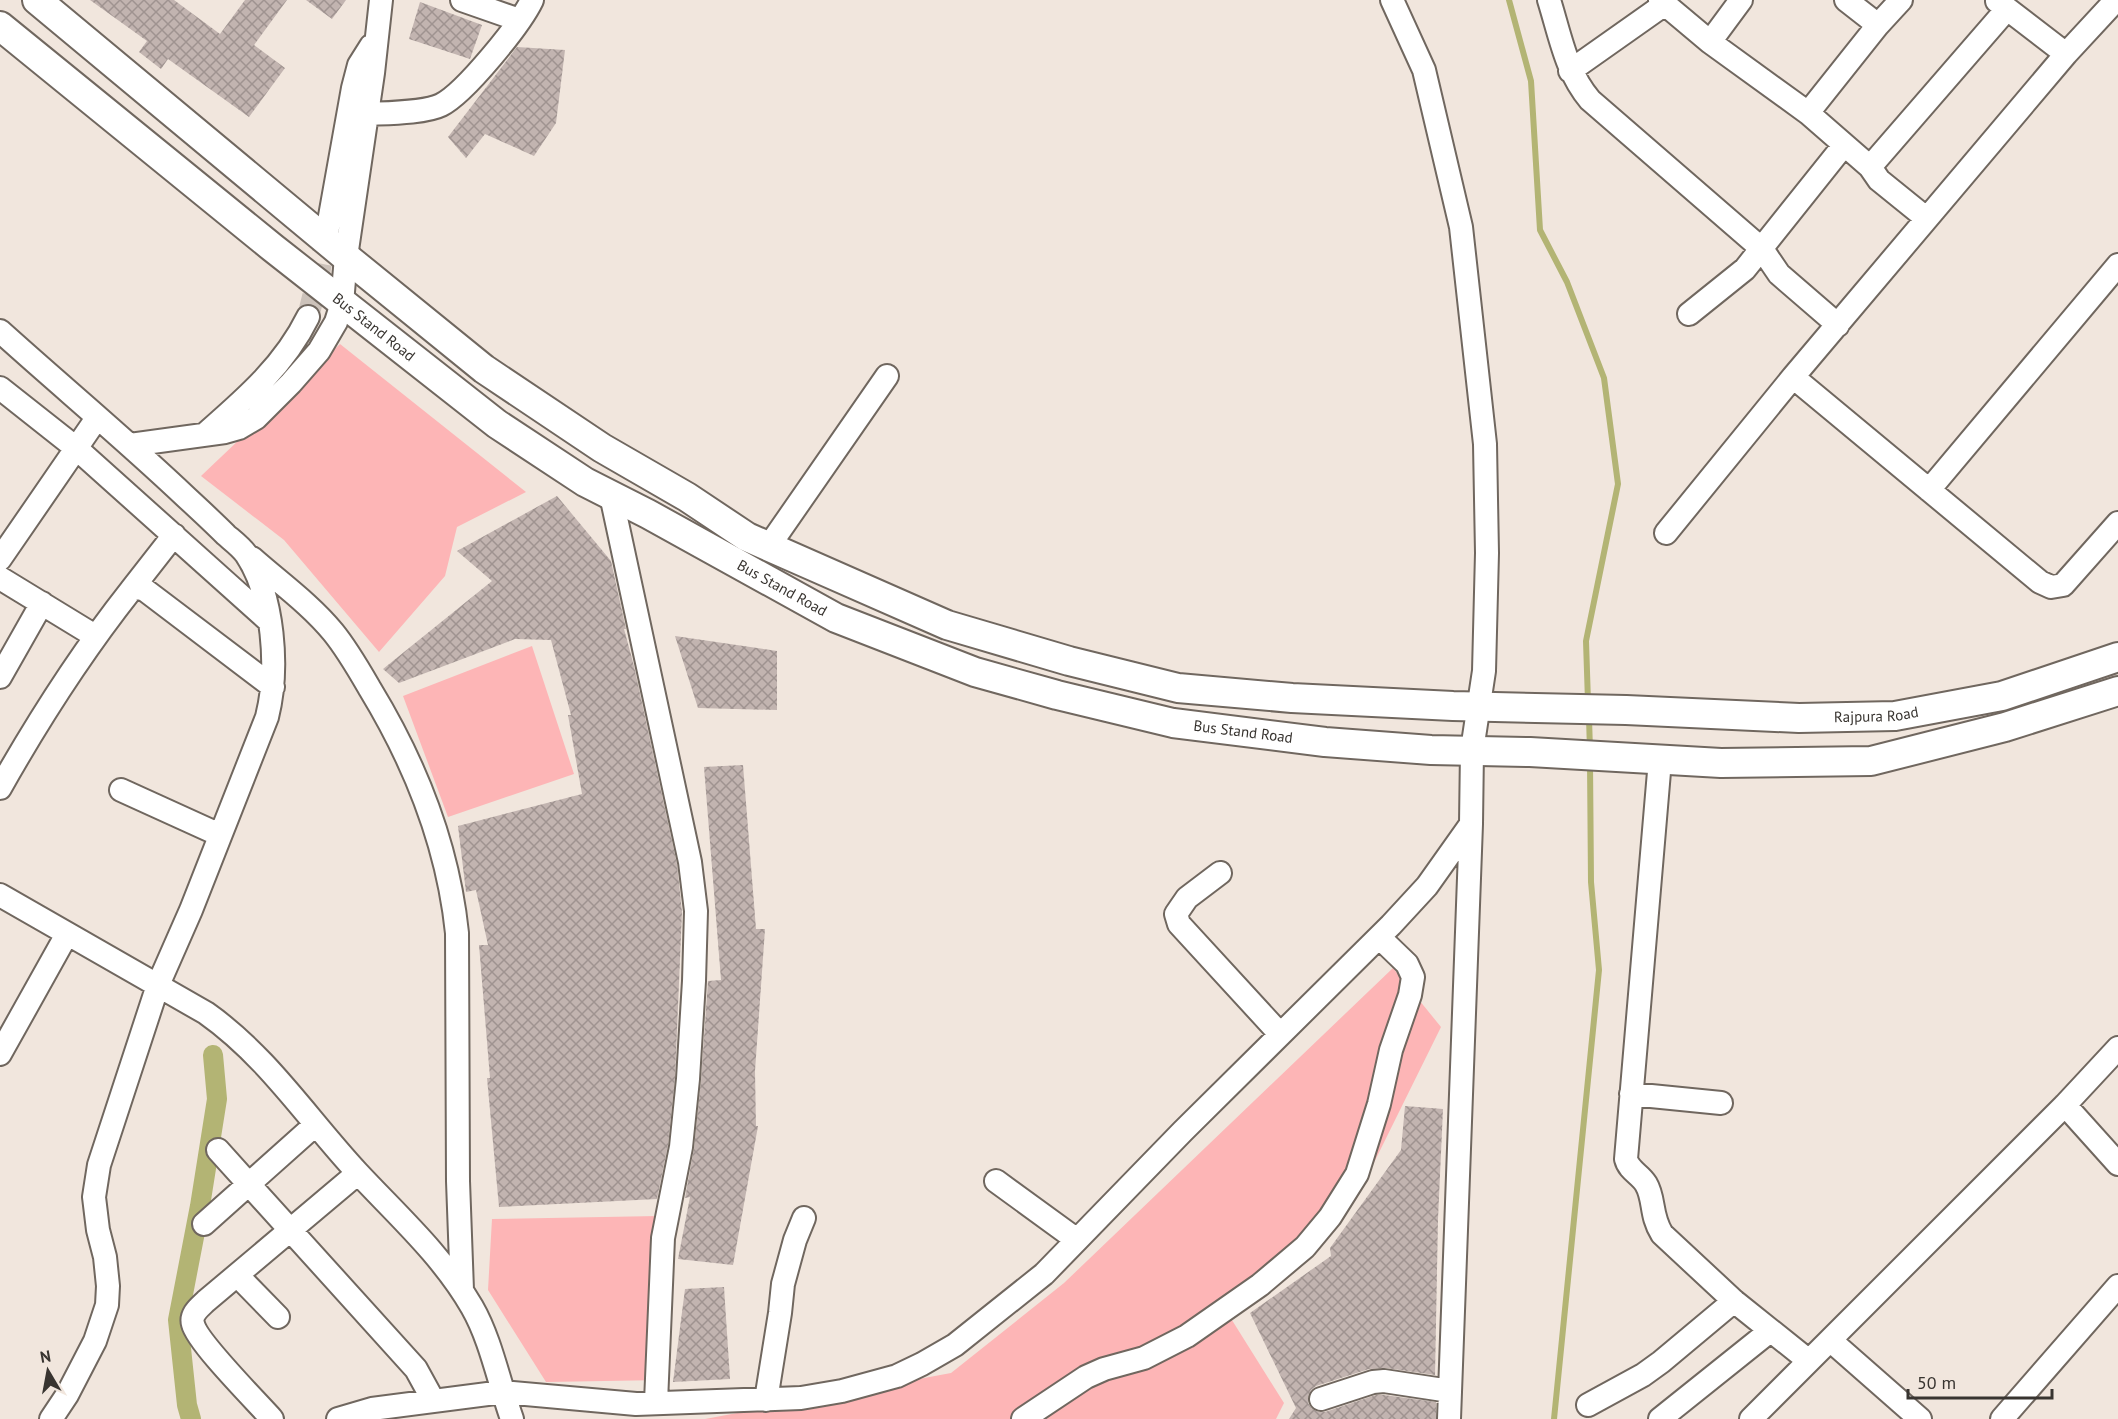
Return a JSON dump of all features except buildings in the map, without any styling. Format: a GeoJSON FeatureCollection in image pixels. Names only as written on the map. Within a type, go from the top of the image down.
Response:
{"type":"FeatureCollection","features":[{"type":"Feature","properties":{"kind":"main road","name":"Bus Stand Road"},"geometry":{"type":"LineString","coordinates":[[37,0],[484,369],[602,448],[687,497],[747,537],[947,625],[1069,661],[1178,688],[1292,698],[1478,707],[1626,710]]}},
{"type":"Feature","properties":{"kind":"main road","name":"Bus Stand Road"},"geometry":{"type":"LineString","coordinates":[[0,26],[342,303],[497,424],[585,482],[836,618],[975,672],[1057,695],[1173,723],[1325,742],[1431,750],[1501,751],[1721,763],[1871,761],[2005,727],[2118,691]]}},
{"type":"Feature","properties":{"kind":"main road","name":"Rajpura Road"},"geometry":{"type":"LineString","coordinates":[[1626,710],[1799,718],[1895,716],[2002,696],[2118,657]]}},
{"type":"Feature","properties":{"kind":"street"},"geometry":{"type":"LineString","coordinates":[[130,445],[239,428],[256,418],[291,383],[329,337],[342,303],[346,257],[381,0]]}},
{"type":"Feature","properties":{"kind":"street"},"geometry":{"type":"LineString","coordinates":[[462,0],[519,21]]}},
{"type":"Feature","properties":{"kind":"street"},"geometry":{"type":"LineString","coordinates":[[367,114],[425,109],[439,106],[451,99],[464,88],[519,21],[532,0]]}},
{"type":"Feature","properties":{"kind":"street"},"geometry":{"type":"LineString","coordinates":[[1392,0],[1424,70],[1461,227],[1485,455],[1487,553],[1484,671],[1472,750],[1449,1419]]}},
{"type":"Feature","properties":{"kind":"street"},"geometry":{"type":"LineString","coordinates":[[1549,0],[1570,71],[1590,100],[1762,249],[1779,274],[1838,325]]}},
{"type":"Feature","properties":{"kind":"street"},"geometry":{"type":"LineString","coordinates":[[1710,42],[1741,0]]}},
{"type":"Feature","properties":{"kind":"street"},"geometry":{"type":"LineString","coordinates":[[1846,0],[1878,25]]}},
{"type":"Feature","properties":{"kind":"street"},"geometry":{"type":"LineString","coordinates":[[1808,113],[1878,25],[1901,0]]}},
{"type":"Feature","properties":{"kind":"street"},"geometry":{"type":"LineString","coordinates":[[1666,533],[1926,218],[2066,54],[2116,0]]}},
{"type":"Feature","properties":{"kind":"street"},"geometry":{"type":"LineString","coordinates":[[1570,71],[1662,2],[1710,42],[1808,113],[1870,167],[1880,180],[1926,218]]}},
{"type":"Feature","properties":{"kind":"street"},"geometry":{"type":"LineString","coordinates":[[1870,167],[2001,5],[2066,54]]}},
{"type":"Feature","properties":{"kind":"street"},"geometry":{"type":"LineString","coordinates":[[327,233],[353,88],[362,59],[375,40]]}},
{"type":"Feature","properties":{"kind":"street"},"geometry":{"type":"LineString","coordinates":[[1689,314],[1744,268],[1762,249],[1844,145]]}},
{"type":"Feature","properties":{"kind":"street"},"geometry":{"type":"LineString","coordinates":[[1929,490],[2118,265]]}},
{"type":"Feature","properties":{"kind":"street"},"geometry":{"type":"LineString","coordinates":[[204,435],[265,379],[299,334],[308,318]]}},
{"type":"Feature","properties":{"kind":"street"},"geometry":{"type":"LineString","coordinates":[[0,331],[318,615],[346,651],[380,704],[404,751],[439,839],[455,913],[458,1181],[462,1290]]}},
{"type":"Feature","properties":{"kind":"street"},"geometry":{"type":"LineString","coordinates":[[769,546],[887,376]]}},
{"type":"Feature","properties":{"kind":"street"},"geometry":{"type":"LineString","coordinates":[[1793,377],[2040,582],[2051,586],[2063,585],[2118,523]]}},
{"type":"Feature","properties":{"kind":"street"},"geometry":{"type":"LineString","coordinates":[[0,388],[76,448],[269,621]]}},
{"type":"Feature","properties":{"kind":"street"},"geometry":{"type":"LineString","coordinates":[[0,559],[98,418]]}},
{"type":"Feature","properties":{"kind":"street"},"geometry":{"type":"LineString","coordinates":[[611,495],[690,862],[696,911],[688,1079],[681,1147],[663,1238],[643,1408]]}},
{"type":"Feature","properties":{"kind":"street"},"geometry":{"type":"LineString","coordinates":[[0,788],[23,747],[95,636],[174,535]]}},
{"type":"Feature","properties":{"kind":"street"},"geometry":{"type":"LineString","coordinates":[[51,1419],[67,1395],[95,1341],[107,1305],[107,1276],[94,1197],[99,1165],[158,985],[191,910],[267,717],[273,687],[269,621],[259,579],[245,552]]}},
{"type":"Feature","properties":{"kind":"street"},"geometry":{"type":"LineString","coordinates":[[0,578],[95,636]]}},
{"type":"Feature","properties":{"kind":"street"},"geometry":{"type":"LineString","coordinates":[[131,590],[138,588],[145,590],[273,687]]}},
{"type":"Feature","properties":{"kind":"street"},"geometry":{"type":"LineString","coordinates":[[0,677],[42,603]]}},
{"type":"Feature","properties":{"kind":"street"},"geometry":{"type":"LineString","coordinates":[[1660,760],[1626,1159],[1628,1167],[1648,1186],[1656,1224],[1662,1234],[1734,1301],[1809,1361]]}},
{"type":"Feature","properties":{"kind":"street"},"geometry":{"type":"LineString","coordinates":[[122,790],[220,835]]}},
{"type":"Feature","properties":{"kind":"street"},"geometry":{"type":"LineString","coordinates":[[338,1419],[372,1409],[403,1412],[433,1401],[502,1392],[643,1408],[801,1398],[842,1391],[897,1376],[922,1364],[955,1345],[1044,1274],[1183,1131],[1379,937],[1427,886],[1471,824]]}},
{"type":"Feature","properties":{"kind":"street"},"geometry":{"type":"LineString","coordinates":[[1220,873],[1186,898],[1176,914],[1179,924],[1280,1035]]}},
{"type":"Feature","properties":{"kind":"street"},"geometry":{"type":"LineString","coordinates":[[0,895],[206,1013],[234,1034],[270,1069],[315,1125],[420,1237],[462,1290],[485,1335],[512,1419]]}},
{"type":"Feature","properties":{"kind":"street"},"geometry":{"type":"LineString","coordinates":[[0,1054],[67,934]]}},
{"type":"Feature","properties":{"kind":"street"},"geometry":{"type":"LineString","coordinates":[[1023,1419],[1086,1377],[1104,1369],[1144,1358],[1187,1336],[1260,1285],[1305,1247],[1330,1217],[1357,1174],[1379,1104],[1390,1050],[1410,995],[1413,977],[1407,964],[1379,937]]}},
{"type":"Feature","properties":{"kind":"street"},"geometry":{"type":"LineString","coordinates":[[1751,1419],[2065,1105],[2118,1048]]}},
{"type":"Feature","properties":{"kind":"street"},"geometry":{"type":"LineString","coordinates":[[1631,1094],[1721,1103]]}},
{"type":"Feature","properties":{"kind":"street"},"geometry":{"type":"LineString","coordinates":[[2065,1105],[2118,1164]]}},
{"type":"Feature","properties":{"kind":"street"},"geometry":{"type":"LineString","coordinates":[[204,1224],[315,1125]]}},
{"type":"Feature","properties":{"kind":"street"},"geometry":{"type":"LineString","coordinates":[[218,1150],[416,1369],[433,1401]]}},
{"type":"Feature","properties":{"kind":"street"},"geometry":{"type":"LineString","coordinates":[[272,1419],[207,1346],[192,1324],[194,1313],[358,1173]]}},
{"type":"Feature","properties":{"kind":"street"},"geometry":{"type":"LineString","coordinates":[[996,1181],[1077,1240]]}},
{"type":"Feature","properties":{"kind":"street"},"geometry":{"type":"LineString","coordinates":[[766,1400],[783,1284],[795,1240],[804,1218]]}},
{"type":"Feature","properties":{"kind":"street"},"geometry":{"type":"LineString","coordinates":[[237,1275],[278,1317]]}},
{"type":"Feature","properties":{"kind":"street"},"geometry":{"type":"LineString","coordinates":[[2002,1419],[2118,1286]]}},
{"type":"Feature","properties":{"kind":"street"},"geometry":{"type":"LineString","coordinates":[[1588,1405],[1661,1362],[1734,1301]]}},
{"type":"Feature","properties":{"kind":"street"},"geometry":{"type":"LineString","coordinates":[[1660,1419],[1770,1331]]}},
{"type":"Feature","properties":{"kind":"street"},"geometry":{"type":"LineString","coordinates":[[1830,1340],[1920,1419]]}},
{"type":"Feature","properties":{"kind":"street"},"geometry":{"type":"LineString","coordinates":[[1321,1399],[1373,1382],[1384,1381],[1450,1391]]}},
{"type":"Feature","properties":{"kind":"shaded area"},"geometry":{"type":"Polygon","coordinates":[[[340,344],[526,492],[457,527],[445,576],[379,652],[284,540],[201,476],[340,344]]]}},
{"type":"Feature","properties":{"kind":"shaded area"},"geometry":{"type":"Polygon","coordinates":[[[532,646],[574,774],[448,817],[403,696],[532,646]]]}},
{"type":"Feature","properties":{"kind":"shaded area"},"geometry":{"type":"Polygon","coordinates":[[[1393,968],[1441,1027],[1355,1201],[1225,1309],[1284,1403],[1276,1419],[705,1419],[951,1373],[1064,1283],[1393,968]]]}},
{"type":"Feature","properties":{"kind":"shaded area"},"geometry":{"type":"Polygon","coordinates":[[[658,1216],[663,1380],[546,1382],[488,1290],[492,1219],[658,1216]]]}},
{"type":"Feature","properties":{"kind":"waterway"},"geometry":{"type":"LineString","coordinates":[[1509,0],[1531,81],[1540,230],[1567,282],[1604,378],[1618,484],[1586,641],[1588,702]]}},
{"type":"Feature","properties":{"kind":"waterway"},"geometry":{"type":"LineString","coordinates":[[1589,718],[1590,750]]}},
{"type":"Feature","properties":{"kind":"waterway"},"geometry":{"type":"LineString","coordinates":[[1554,1419],[1599,970],[1591,882],[1590,763]]}},
{"type":"Feature","properties":{"kind":"waterway"},"geometry":{"type":"LineString","coordinates":[[191,1419],[187,1405],[178,1320],[200,1206],[217,1099],[213,1055]]}},
{"type":"Feature","properties":{"kind":"tunnel"},"geometry":{"type":"LineString","coordinates":[[308,317],[327,233]]}}]}
